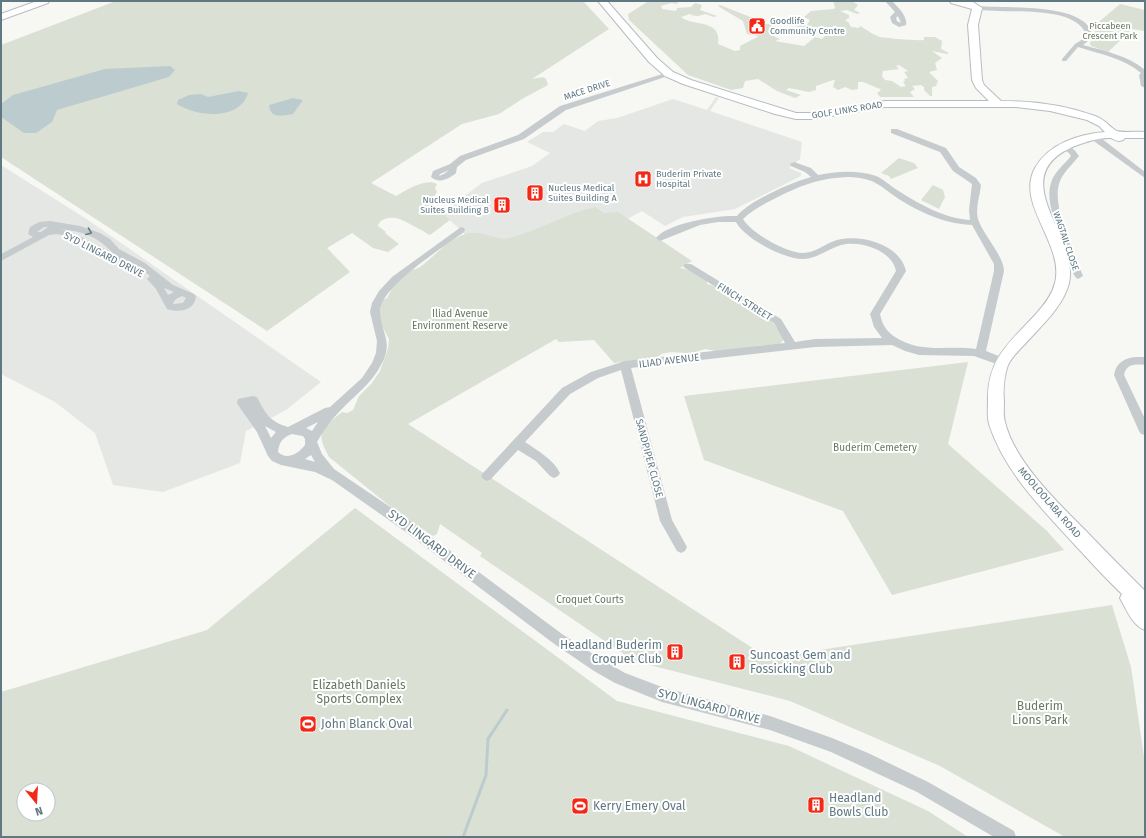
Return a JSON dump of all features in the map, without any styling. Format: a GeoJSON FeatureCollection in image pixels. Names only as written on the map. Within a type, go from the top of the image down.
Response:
{"type":"FeatureCollection","features":[{"type":"Feature","properties":{"kind":"main road"},"geometry":{"type":"LineString","coordinates":[[1,17],[45,1]]}},
{"type":"Feature","properties":{"kind":"main road","name":"GOLF LINKS ROAD"},"geometry":{"type":"LineString","coordinates":[[602,1],[653,60],[669,74],[688,82],[779,112],[796,116],[813,116],[885,104],[998,104],[1039,106],[1082,116],[1098,123],[1115,136]]}},
{"type":"Feature","properties":{"kind":"main road"},"geometry":{"type":"LineString","coordinates":[[954,1],[972,5],[977,8],[973,25],[977,80],[980,86],[998,104]]}},
{"type":"Feature","properties":{"kind":"main road"},"geometry":{"type":"LineString","coordinates":[[980,86],[980,92],[986,104]]}},
{"type":"Feature","properties":{"kind":"main road"},"geometry":{"type":"LineString","coordinates":[[1097,138],[1100,131],[1098,123],[1144,136]]}},
{"type":"Feature","properties":{"kind":"main road","name":"MOOLOOLABA ROAD"},"geometry":{"type":"LineString","coordinates":[[1144,136],[1115,136],[1097,138],[1066,148],[1051,155],[1040,169],[1037,185],[1039,202],[1060,252],[1063,283],[1050,307],[1002,362],[995,390],[997,422],[1012,457],[1047,502],[1145,605]]}},
{"type":"Feature","properties":{"kind":"main road","name":"MOOLOOLABA ROAD"},"geometry":{"type":"LineString","coordinates":[[1118,578],[1145,621]]}},
{"type":"Feature","properties":{"kind":"street"},"geometry":{"type":"LineString","coordinates":[[888,1],[894,5],[898,13]]}},
{"type":"Feature","properties":{"kind":"street"},"geometry":{"type":"LineString","coordinates":[[977,8],[1051,12],[1069,17],[1087,28],[1089,34],[1086,40],[1077,45],[1064,60]]}},
{"type":"Feature","properties":{"kind":"street"},"geometry":{"type":"LineString","coordinates":[[1077,45],[1119,58],[1136,66],[1145,73],[1142,75],[1145,86]]}},
{"type":"Feature","properties":{"kind":"street","name":"MACE DRIVE"},"geometry":{"type":"LineString","coordinates":[[453,166],[463,158],[521,137],[563,108],[669,74]]}},
{"type":"Feature","properties":{"kind":"street"},"geometry":{"type":"LineString","coordinates":[[894,131],[943,150],[947,153],[954,167],[976,182],[977,186],[973,213],[976,223],[999,264],[1000,271],[980,353]]}},
{"type":"Feature","properties":{"kind":"street"},"geometry":{"type":"LineString","coordinates":[[1097,138],[1145,176]]}},
{"type":"Feature","properties":{"kind":"street","name":"WAGTAIL CLOSE"},"geometry":{"type":"LineString","coordinates":[[1066,148],[1075,156],[1063,168],[1052,192],[1057,216],[1078,276]]}},
{"type":"Feature","properties":{"kind":"street"},"geometry":{"type":"LineString","coordinates":[[794,164],[808,170],[817,178]]}},
{"type":"Feature","properties":{"kind":"street"},"geometry":{"type":"LineString","coordinates":[[739,219],[745,212],[788,188],[805,181],[817,178],[854,174],[871,177],[878,180],[896,194],[940,216],[954,221],[976,223]]}},
{"type":"Feature","properties":{"kind":"street"},"geometry":{"type":"LineString","coordinates":[[660,238],[693,223],[726,218],[739,219]]}},
{"type":"Feature","properties":{"kind":"street"},"geometry":{"type":"LineString","coordinates":[[739,219],[742,225],[750,233],[798,256],[814,254],[838,243],[851,241],[874,246],[895,257],[899,262],[901,271],[875,314],[876,322],[882,331],[894,341],[906,348],[926,353],[980,353],[1002,362]]}},
{"type":"Feature","properties":{"kind":"street"},"geometry":{"type":"LineString","coordinates":[[1,258],[48,231],[46,224],[38,225],[33,229],[29,237],[15,249]]}},
{"type":"Feature","properties":{"kind":"street","name":"SYD LINGARD DRIVE"},"geometry":{"type":"LineString","coordinates":[[48,231],[80,229],[96,235],[104,239],[116,251],[142,265],[170,287],[187,294]]}},
{"type":"Feature","properties":{"kind":"street"},"geometry":{"type":"LineString","coordinates":[[311,442],[309,435],[305,431],[275,427],[264,419],[258,412],[253,400],[242,402],[260,427],[272,452],[278,459],[288,461],[305,454],[321,424],[337,407],[366,381],[377,364],[381,353],[382,341],[375,312],[377,302],[382,293],[392,281],[461,230]]}},
{"type":"Feature","properties":{"kind":"street","name":"SYD LINGARD DRIVE"},"geometry":{"type":"LineString","coordinates":[[48,231],[66,233],[147,276],[159,286],[168,305]]}},
{"type":"Feature","properties":{"kind":"street","name":"FINCH STREET"},"geometry":{"type":"LineString","coordinates":[[688,266],[778,322],[792,346]]}},
{"type":"Feature","properties":{"kind":"street"},"geometry":{"type":"LineString","coordinates":[[187,294],[192,298],[188,305],[176,309],[171,308],[168,305],[169,300],[174,296],[187,294]]}},
{"type":"Feature","properties":{"kind":"street","name":"ILIAD AVENUE"},"geometry":{"type":"LineString","coordinates":[[487,476],[558,398],[571,387],[605,371],[625,365],[820,343],[894,341]]}},
{"type":"Feature","properties":{"kind":"street"},"geometry":{"type":"LineString","coordinates":[[1145,361],[1134,360],[1126,362],[1120,367],[1119,375],[1145,431]]}},
{"type":"Feature","properties":{"kind":"street","name":"SANDPIPER CLOSE"},"geometry":{"type":"LineString","coordinates":[[625,365],[666,521],[681,547]]}},
{"type":"Feature","properties":{"kind":"street"},"geometry":{"type":"LineString","coordinates":[[272,452],[272,447],[276,439],[290,430],[337,407]]}},
{"type":"Feature","properties":{"kind":"street","name":"SYD LINGARD DRIVE"},"geometry":{"type":"LineString","coordinates":[[311,442],[318,457],[330,473]]}},
{"type":"Feature","properties":{"kind":"street"},"geometry":{"type":"LineString","coordinates":[[517,443],[540,458],[554,473]]}},
{"type":"Feature","properties":{"kind":"street","name":"SYD LINGARD DRIVE"},"geometry":{"type":"LineString","coordinates":[[288,461],[314,466],[330,473],[391,513],[546,629],[600,667],[633,684],[676,700],[768,722],[821,741],[877,766],[961,807],[1008,837]]}},
{"type":"Feature","properties":{"kind":"shaded area"},"geometry":{"type":"Polygon","coordinates":[[[170,66],[175,70],[169,77],[57,110],[52,122],[36,133],[24,133],[1,117],[1,104],[13,95],[105,69],[170,66]]]}},
{"type":"Feature","properties":{"kind":"shaded area"},"geometry":{"type":"Polygon","coordinates":[[[239,91],[248,93],[243,102],[236,108],[227,112],[206,114],[195,112],[177,104],[178,100],[189,95],[201,94],[208,97],[239,91]]]}},
{"type":"Feature","properties":{"kind":"shaded area","name":"Buderim Private Hospital"},"geometry":{"type":"Polygon","coordinates":[[[716,97],[719,98],[710,111],[802,142],[800,159],[789,168],[801,173],[801,176],[735,209],[683,217],[665,226],[642,211],[627,219],[503,269],[442,213],[482,183],[532,166],[550,153],[527,142],[543,132],[553,132],[564,124],[585,131],[598,121],[617,118],[673,99],[707,110],[716,97]]]}},
{"type":"Feature","properties":{"kind":"shaded area"},"geometry":{"type":"Polygon","coordinates":[[[293,98],[303,100],[293,114],[277,116],[272,113],[269,105],[293,98]]]}},
{"type":"Feature","properties":{"kind":"shaded area"},"geometry":{"type":"Polygon","coordinates":[[[1,165],[88,220],[321,382],[286,410],[246,431],[240,463],[163,492],[113,485],[95,433],[55,402],[1,374],[1,165]]]}},
{"type":"Feature","properties":{"kind":"green space"},"geometry":{"type":"Polygon","coordinates":[[[116,1],[583,1],[609,29],[532,79],[543,77],[546,79],[548,85],[499,114],[462,124],[371,183],[396,196],[427,182],[437,184],[435,188],[437,192],[428,200],[450,220],[430,235],[413,225],[396,218],[382,220],[378,226],[399,244],[388,252],[373,248],[352,233],[327,248],[350,272],[267,331],[1,157],[1,45],[116,1]]]}},
{"type":"Feature","properties":{"kind":"green space"},"geometry":{"type":"Polygon","coordinates":[[[649,1],[679,1],[677,4],[671,3],[661,6],[662,9],[676,11],[677,8],[691,7],[695,3],[702,5],[700,10],[717,16],[714,17],[705,14],[695,16],[690,14],[681,17],[692,22],[705,24],[711,27],[715,30],[718,36],[718,44],[735,51],[740,50],[740,46],[759,36],[747,34],[743,21],[718,6],[720,5],[763,22],[753,25],[757,29],[764,27],[763,24],[774,24],[776,26],[775,37],[780,39],[775,41],[804,46],[815,37],[822,39],[827,34],[815,33],[805,28],[777,23],[769,17],[779,18],[784,22],[807,25],[810,20],[804,17],[811,11],[834,9],[835,7],[833,1],[852,1],[858,5],[854,10],[860,13],[857,14],[847,10],[840,11],[849,15],[849,18],[845,20],[851,27],[859,28],[860,26],[880,37],[924,40],[924,37],[935,37],[942,41],[941,49],[949,53],[947,54],[932,51],[942,58],[935,63],[937,70],[929,72],[938,81],[936,86],[932,87],[932,96],[924,90],[924,87],[921,85],[912,86],[915,89],[910,92],[914,97],[880,97],[877,93],[881,90],[880,89],[863,82],[858,82],[858,89],[852,90],[845,87],[838,90],[833,87],[835,80],[833,80],[816,86],[816,90],[809,92],[789,88],[786,90],[801,95],[795,98],[777,91],[758,79],[745,81],[743,88],[731,90],[688,75],[629,20],[628,14],[649,1]],[[899,65],[896,66],[899,69],[883,71],[882,76],[885,80],[892,81],[901,87],[906,86],[903,82],[905,81],[904,79],[908,78],[904,72],[908,71],[899,65]]]}},
{"type":"Feature","properties":{"kind":"green space","name":"Piccabeen Crescent Park"},"geometry":{"type":"Polygon","coordinates":[[[1120,4],[1145,10],[1145,31],[1132,29],[1108,52],[1091,46],[1090,43],[1096,34],[1093,27],[1120,4]]]}},
{"type":"Feature","properties":{"kind":"green space"},"geometry":{"type":"Polygon","coordinates":[[[899,158],[914,163],[918,168],[891,179],[889,176],[881,173],[899,158]]]}},
{"type":"Feature","properties":{"kind":"green space"},"geometry":{"type":"Polygon","coordinates":[[[933,185],[943,190],[945,197],[939,209],[921,200],[933,185]]]}},
{"type":"Feature","properties":{"kind":"green space"},"geometry":{"type":"Polygon","coordinates":[[[595,207],[604,213],[618,212],[692,261],[680,268],[698,274],[707,281],[707,284],[714,286],[770,320],[784,339],[780,344],[755,346],[753,348],[720,352],[706,349],[698,351],[697,353],[671,352],[661,354],[658,357],[614,363],[594,340],[559,342],[556,339],[408,424],[768,658],[1112,605],[1131,667],[1145,764],[1145,837],[1065,837],[940,766],[790,701],[634,661],[480,556],[482,553],[440,524],[437,534],[433,536],[412,524],[329,457],[322,442],[322,432],[329,423],[342,412],[347,413],[353,410],[359,396],[372,383],[380,371],[388,349],[389,339],[379,320],[381,301],[387,298],[391,291],[390,289],[406,274],[420,267],[452,240],[465,234],[477,233],[498,238],[510,238],[595,207]]]}},
{"type":"Feature","properties":{"kind":"green space","name":"Buderim Cemetery"},"geometry":{"type":"Polygon","coordinates":[[[968,362],[948,444],[1047,531],[1064,550],[892,595],[843,511],[704,460],[684,396],[968,362]]]}},
{"type":"Feature","properties":{"kind":"green space","name":"Elizabeth Daniels Sports Complex"},"geometry":{"type":"Polygon","coordinates":[[[355,508],[617,701],[789,746],[928,811],[968,837],[1,837],[1,692],[207,630],[355,508]]]}},
{"type":"Feature","properties":{"kind":"waterway"},"geometry":{"type":"LineString","coordinates":[[463,837],[486,775],[488,739],[507,710]]}},
{"type":"Feature","properties":{"kind":"place","name":"Goodlife Community Centre"},"geometry":{"type":"Point","coordinates":[757,26]}},
{"type":"Feature","properties":{"kind":"place","name":"Buderim Private Hospital"},"geometry":{"type":"Point","coordinates":[643,179]}},
{"type":"Feature","properties":{"kind":"place","name":"Nucleus Medical Suites Building A"},"geometry":{"type":"Point","coordinates":[535,193]}},
{"type":"Feature","properties":{"kind":"place","name":"Nucleus Medical Suites Building B"},"geometry":{"type":"Point","coordinates":[502,205]}},
{"type":"Feature","properties":{"kind":"place","name":"Headland Buderim Croquet Club"},"geometry":{"type":"Point","coordinates":[675,652]}},
{"type":"Feature","properties":{"kind":"place","name":"Suncoast Gem and Fossicking Club"},"geometry":{"type":"Point","coordinates":[737,662]}},
{"type":"Feature","properties":{"kind":"place","name":"John Blanck Oval"},"geometry":{"type":"Point","coordinates":[308,724]}},
{"type":"Feature","properties":{"kind":"place","name":"Headland Bowls Club"},"geometry":{"type":"Point","coordinates":[816,805]}},
{"type":"Feature","properties":{"kind":"place","name":"Kerry Emery Oval"},"geometry":{"type":"Point","coordinates":[580,806]}},
{"type":"Feature","properties":{"kind":"park label","name":"Iliad Avenue Environment Reserve"},"geometry":{"type":"Point","coordinates":[460,318]}},
{"type":"Feature","properties":{"kind":"park label","name":"Croquet Courts"},"geometry":{"type":"Point","coordinates":[590,599]}},
{"type":"Feature","properties":{"kind":"park label","name":"Buderim Lions Park"},"geometry":{"type":"Point","coordinates":[1040,713]}}]}
